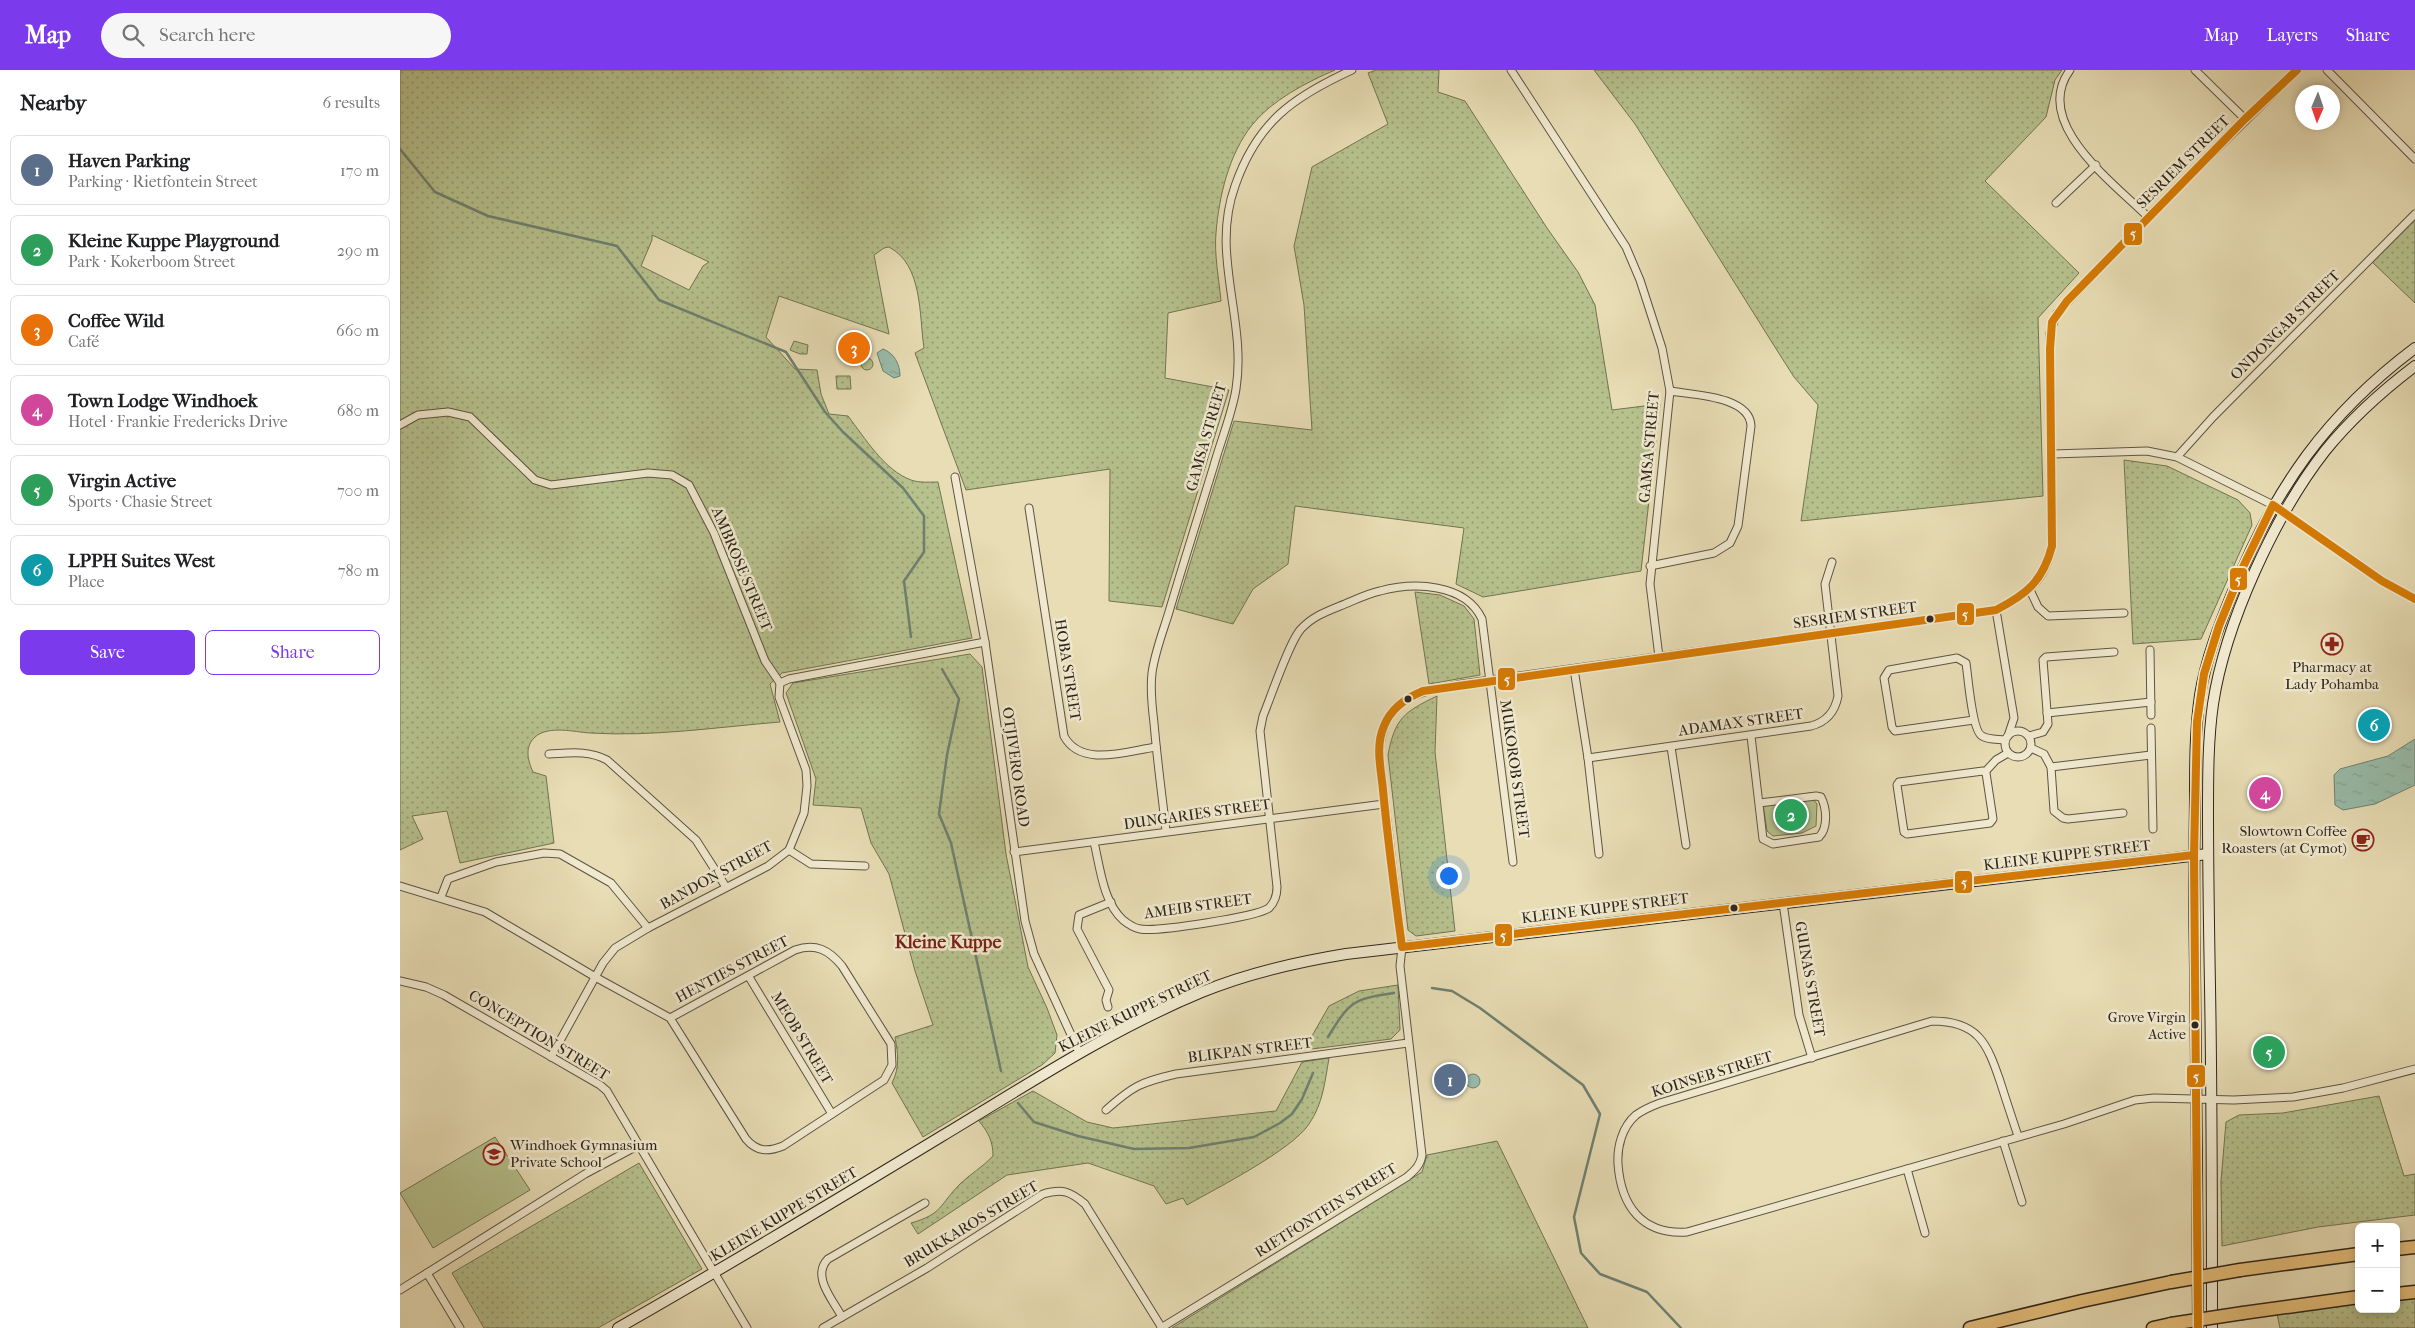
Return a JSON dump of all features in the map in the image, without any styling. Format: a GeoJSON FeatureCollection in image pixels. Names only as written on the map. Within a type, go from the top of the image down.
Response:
{"type":"FeatureCollection","features":[{"type":"Feature","properties":{"kind":"highway"},"geometry":{"type":"LineString","coordinates":[[2400,1249],[2415,1247]]}},
{"type":"Feature","properties":{"kind":"highway"},"geometry":{"type":"LineString","coordinates":[[1970,1328],[2082,1300],[2171,1282],[2240,1270],[2355,1255]]}},
{"type":"Feature","properties":{"kind":"highway"},"geometry":{"type":"LineString","coordinates":[[2400,1294],[2415,1292]]}},
{"type":"Feature","properties":{"kind":"highway"},"geometry":{"type":"LineString","coordinates":[[2153,1328],[2355,1298]]}},
{"type":"Feature","properties":{"kind":"main road"},"geometry":{"type":"LineString","coordinates":[[2198,1328],[2194,855],[2197,722],[2204,674],[2219,626],[2243,567],[2273,505],[2297,467],[2346,407],[2373,381],[2415,348]]}},
{"type":"Feature","properties":{"kind":"main road"},"geometry":{"type":"LineString","coordinates":[[2212,1328],[2212,1099],[2208,854],[2211,724],[2217,681],[2226,644],[2252,579],[2285,512],[2325,451],[2355,418],[2415,366]]}},
{"type":"Feature","properties":{"kind":"main road","name":"KLEINE KUPPE STREET"},"geometry":{"type":"LineString","coordinates":[[618,1328],[716,1272],[1078,1052],[1203,992],[1240,978],[1307,960],[1402,947],[2208,854]]}},
{"type":"Feature","properties":{"kind":"street","name":"GAMSA STREET"},"geometry":{"type":"LineString","coordinates":[[1166,831],[1151,690],[1155,659],[1236,390],[1238,340],[1226,265],[1224,238],[1234,187],[1255,141],[1268,125],[1284,110],[1320,85],[1352,70]]}},
{"type":"Feature","properties":{"kind":"street","name":"GAMSA STREET"},"geometry":{"type":"LineString","coordinates":[[1511,70],[1626,247],[1640,280],[1662,348],[1670,391],[1650,566],[1650,584],[1659,656]]}},
{"type":"Feature","properties":{"kind":"street"},"geometry":{"type":"LineString","coordinates":[[2070,70],[2061,88],[2060,113],[2068,134],[2096,166],[2148,217]]}},
{"type":"Feature","properties":{"kind":"street"},"geometry":{"type":"LineString","coordinates":[[2195,70],[2245,119]]}},
{"type":"Feature","properties":{"kind":"street","name":"SESRIEM STREET"},"geometry":{"type":"LineString","coordinates":[[1402,947],[1379,752],[1381,733],[1395,708],[1407,698],[1423,691],[1489,681],[1996,610],[2030,590],[2046,569],[2052,546],[2050,349],[2052,322],[2067,300],[2245,119],[2297,70]]}},
{"type":"Feature","properties":{"kind":"street"},"geometry":{"type":"LineString","coordinates":[[2327,70],[2415,159]]}},
{"type":"Feature","properties":{"kind":"street"},"geometry":{"type":"LineString","coordinates":[[2056,203],[2096,166]]}},
{"type":"Feature","properties":{"kind":"street","name":"ONDONGAB STREET"},"geometry":{"type":"LineString","coordinates":[[2177,457],[2213,417],[2415,214]]}},
{"type":"Feature","properties":{"kind":"street"},"geometry":{"type":"LineString","coordinates":[[1650,566],[1714,553],[1730,543],[1738,526],[1751,426],[1751,419],[1746,412],[1730,402],[1670,391]]}},
{"type":"Feature","properties":{"kind":"street","name":"AMBROSE STREET"},"geometry":{"type":"LineString","coordinates":[[400,425],[418,415],[448,412],[470,417],[535,480],[551,485],[648,473],[672,475],[689,485],[714,533],[765,661],[780,683]]}},
{"type":"Feature","properties":{"kind":"street"},"geometry":{"type":"LineString","coordinates":[[2052,454],[2147,451],[2177,457],[2285,512],[2382,581],[2415,599]]}},
{"type":"Feature","properties":{"kind":"street","name":"OTJIVERO ROAD"},"geometry":{"type":"LineString","coordinates":[[955,477],[985,642],[1022,902],[1034,954],[1078,1052]]}},
{"type":"Feature","properties":{"kind":"street","name":"HOBA STREET"},"geometry":{"type":"LineString","coordinates":[[1029,508],[1064,736],[1068,743],[1083,754],[1097,756],[1156,747]]}},
{"type":"Feature","properties":{"kind":"street","name":"ADAMAX STREET"},"geometry":{"type":"LineString","coordinates":[[1588,758],[1811,726],[1832,713],[1838,696],[1825,584],[1832,562]]}},
{"type":"Feature","properties":{"kind":"street","name":"MUKOROB STREET"},"geometry":{"type":"LineString","coordinates":[[1270,817],[1261,744],[1262,716],[1298,631],[1312,618],[1379,591],[1420,586],[1445,590],[1474,606],[1482,620],[1513,862]]}},
{"type":"Feature","properties":{"kind":"street"},"geometry":{"type":"LineString","coordinates":[[2030,590],[2038,607],[2048,616],[2124,613]]}},
{"type":"Feature","properties":{"kind":"street"},"geometry":{"type":"LineString","coordinates":[[1996,610],[2014,718],[2032,742],[2028,754],[2020,758],[2008,753]]}},
{"type":"Feature","properties":{"kind":"street"},"geometry":{"type":"LineString","coordinates":[[780,683],[788,679],[985,642]]}},
{"type":"Feature","properties":{"kind":"street"},"geometry":{"type":"LineString","coordinates":[[2150,650],[2151,715]]}},
{"type":"Feature","properties":{"kind":"street"},"geometry":{"type":"LineString","coordinates":[[1974,720],[1895,731],[1892,727],[1884,678],[1885,674],[1889,670],[1956,658],[1962,660],[1966,663],[1974,720],[1978,734],[1983,737],[2006,738],[2015,731],[2026,734],[2046,729],[2048,713],[2042,665],[2046,657],[2114,652]]}},
{"type":"Feature","properties":{"kind":"street"},"geometry":{"type":"LineString","coordinates":[[1574,669],[1588,758],[1599,854]]}},
{"type":"Feature","properties":{"kind":"street","name":"BANDON STREET"},"geometry":{"type":"LineString","coordinates":[[551,1057],[608,954],[648,928],[768,866],[789,850],[804,813],[808,786],[806,770],[779,696],[780,683]]}},
{"type":"Feature","properties":{"kind":"street"},"geometry":{"type":"LineString","coordinates":[[2048,713],[2151,702]]}},
{"type":"Feature","properties":{"kind":"street"},"geometry":{"type":"LineString","coordinates":[[2008,753],[2006,738],[2014,718]]}},
{"type":"Feature","properties":{"kind":"street"},"geometry":{"type":"LineString","coordinates":[[2151,728],[2153,829]]}},
{"type":"Feature","properties":{"kind":"street"},"geometry":{"type":"LineString","coordinates":[[1751,736],[1758,803],[1763,839],[1767,843],[1773,844],[1820,837],[1824,833],[1824,802],[1821,798],[1816,796],[1758,803]]}},
{"type":"Feature","properties":{"kind":"street"},"geometry":{"type":"LineString","coordinates":[[1671,747],[1686,845]]}},
{"type":"Feature","properties":{"kind":"street"},"geometry":{"type":"LineString","coordinates":[[2031,748],[2044,754],[2050,767],[2054,811],[2058,816],[2068,819],[2123,813]]}},
{"type":"Feature","properties":{"kind":"street"},"geometry":{"type":"LineString","coordinates":[[549,754],[585,752],[596,754],[607,760],[696,840],[726,887]]}},
{"type":"Feature","properties":{"kind":"street"},"geometry":{"type":"LineString","coordinates":[[1985,772],[1993,819],[1990,823],[1907,834],[1904,832],[1897,785],[1899,782],[1985,772],[1996,760],[2008,753]]}},
{"type":"Feature","properties":{"kind":"street"},"geometry":{"type":"LineString","coordinates":[[2050,767],[2151,755]]}},
{"type":"Feature","properties":{"kind":"street","name":"DUNGARIES STREET"},"geometry":{"type":"LineString","coordinates":[[1014,852],[1270,817],[1384,804]]}},
{"type":"Feature","properties":{"kind":"street","name":"AMEIB STREET"},"geometry":{"type":"LineString","coordinates":[[1094,842],[1102,878],[1116,913],[1140,929],[1238,917],[1256,914],[1268,908],[1273,903],[1277,892],[1270,817]]}},
{"type":"Feature","properties":{"kind":"street"},"geometry":{"type":"LineString","coordinates":[[789,850],[811,864],[865,866]]}},
{"type":"Feature","properties":{"kind":"street"},"geometry":{"type":"LineString","coordinates":[[441,897],[448,879],[467,871],[544,853],[560,854],[611,883],[648,928]]}},
{"type":"Feature","properties":{"kind":"street","name":"HENTIES STREET"},"geometry":{"type":"LineString","coordinates":[[400,886],[485,912],[596,978],[670,1018],[753,1147],[760,1150],[773,1150],[783,1146],[884,1080],[892,1065],[892,1044],[842,966],[826,950],[810,947],[795,950],[749,977],[670,1018]]}},
{"type":"Feature","properties":{"kind":"street"},"geometry":{"type":"LineString","coordinates":[[1108,1007],[1106,1000],[1109,990],[1077,929],[1077,921],[1080,915],[1111,902]]}},
{"type":"Feature","properties":{"kind":"street","name":"GUINAS STREET"},"geometry":{"type":"LineString","coordinates":[[1783,904],[1799,1015],[1812,1058]]}},
{"type":"Feature","properties":{"kind":"street","name":"RIETFONTEIN STREET"},"geometry":{"type":"LineString","coordinates":[[1161,1328],[1417,1168],[1422,1155],[1400,966],[1402,947]]}},
{"type":"Feature","properties":{"kind":"street","name":"MEOB STREET"},"geometry":{"type":"LineString","coordinates":[[749,977],[832,1114]]}},
{"type":"Feature","properties":{"kind":"street","name":"CONCEPTION STREET"},"geometry":{"type":"LineString","coordinates":[[400,980],[426,987],[444,995],[604,1088],[716,1272]]}},
{"type":"Feature","properties":{"kind":"street","name":"KOINSEB STREET"},"geometry":{"type":"LineString","coordinates":[[2018,1136],[1987,1047],[1980,1037],[1960,1024],[1949,1021],[1932,1021],[1660,1103],[1636,1115],[1622,1136],[1617,1153],[1621,1188],[1625,1200],[1635,1214],[1662,1231],[1687,1232],[2003,1141],[2135,1100],[2154,1098],[2274,1099],[2313,1095],[2415,1069]]}},
{"type":"Feature","properties":{"kind":"street","name":"BLIKPAN STREET"},"geometry":{"type":"LineString","coordinates":[[1106,1110],[1127,1091],[1146,1080],[1176,1074],[1408,1043]]}},
{"type":"Feature","properties":{"kind":"street"},"geometry":{"type":"LineString","coordinates":[[2003,1141],[2022,1202]]}},
{"type":"Feature","properties":{"kind":"street"},"geometry":{"type":"LineString","coordinates":[[400,1290],[585,1174],[639,1145]]}},
{"type":"Feature","properties":{"kind":"street"},"geometry":{"type":"LineString","coordinates":[[1907,1169],[1925,1233]]}},
{"type":"Feature","properties":{"kind":"street","name":"BRUKKAROS STREET"},"geometry":{"type":"LineString","coordinates":[[823,1328],[927,1268],[1044,1194],[1058,1190],[1071,1192],[1085,1204],[1161,1328]]}},
{"type":"Feature","properties":{"kind":"street"},"geometry":{"type":"LineString","coordinates":[[842,1317],[821,1277],[823,1264],[925,1203]]}},
{"type":"Feature","properties":{"kind":"street"},"geometry":{"type":"LineString","coordinates":[[716,1272],[747,1328]]}},
{"type":"Feature","properties":{"kind":"street"},"geometry":{"type":"LineString","coordinates":[[427,1274],[460,1328]]}},
{"type":"Feature","properties":{"kind":"green space"},"geometry":{"type":"Polygon","coordinates":[[[400,70],[1335,70],[1302,86],[1280,100],[1260,116],[1244,136],[1226,176],[1217,219],[1216,249],[1221,301],[1168,313],[1165,378],[1229,390],[1162,607],[1109,601],[1110,469],[966,490],[915,353],[924,348],[920,306],[914,278],[900,255],[889,247],[884,248],[874,255],[889,334],[779,296],[766,337],[795,369],[817,370],[821,394],[829,414],[848,416],[892,469],[914,481],[938,482],[972,638],[782,673],[770,684],[780,722],[661,733],[614,734],[554,730],[541,733],[529,745],[529,759],[533,772],[546,776],[554,843],[460,863],[447,811],[412,816],[423,839],[400,850],[400,70]],[[652,235],[652,240],[641,266],[689,290],[703,266],[709,262],[652,235]]]}},
{"type":"Feature","properties":{"kind":"green space"},"geometry":{"type":"Polygon","coordinates":[[[1376,70],[1439,70],[1438,92],[1465,101],[1547,228],[1578,272],[1595,305],[1612,410],[1660,404],[1641,571],[1483,597],[1456,584],[1464,528],[1295,506],[1288,564],[1253,589],[1233,624],[1176,609],[1234,421],[1312,430],[1304,305],[1294,246],[1312,167],[1388,124],[1368,73],[1376,70]]]}},
{"type":"Feature","properties":{"kind":"green space"},"geometry":{"type":"Polygon","coordinates":[[[1594,70],[2062,70],[2055,80],[2046,117],[1985,181],[2079,273],[2038,318],[2043,496],[1801,521],[1818,405],[1794,377],[1635,124],[1594,70]]]}},
{"type":"Feature","properties":{"kind":"green space"},"geometry":{"type":"Polygon","coordinates":[[[2415,214],[2415,303],[2370,260],[2415,214]]]}},
{"type":"Feature","properties":{"kind":"green space"},"geometry":{"type":"Polygon","coordinates":[[[794,341],[808,345],[807,354],[800,354],[790,350],[794,341]]]}},
{"type":"Feature","properties":{"kind":"green space"},"geometry":{"type":"Polygon","coordinates":[[[867,358],[873,364],[867,370],[861,364],[867,358]]]}},
{"type":"Feature","properties":{"kind":"green space"},"geometry":{"type":"Polygon","coordinates":[[[836,376],[850,376],[851,389],[837,389],[836,376]]]}},
{"type":"Feature","properties":{"kind":"green space"},"geometry":{"type":"Polygon","coordinates":[[[2124,460],[2167,466],[2238,500],[2250,513],[2252,525],[2201,639],[2133,644],[2124,460]]]}},
{"type":"Feature","properties":{"kind":"green space"},"geometry":{"type":"Polygon","coordinates":[[[1415,592],[1440,595],[1464,606],[1474,619],[1480,675],[1429,684],[1415,592]]]}},
{"type":"Feature","properties":{"kind":"green space"},"geometry":{"type":"Polygon","coordinates":[[[970,654],[982,667],[1006,854],[1028,967],[1057,1035],[1055,1053],[1042,1065],[923,1137],[892,1083],[898,1060],[895,1037],[933,1025],[915,971],[889,874],[871,843],[861,808],[813,805],[816,779],[786,693],[793,683],[970,654]]]}},
{"type":"Feature","properties":{"kind":"green space"},"geometry":{"type":"Polygon","coordinates":[[[1437,696],[1435,752],[1455,931],[1416,936],[1408,930],[1388,755],[1398,724],[1409,712],[1437,696]]]}},
{"type":"Feature","properties":{"kind":"green space"},"geometry":{"type":"Polygon","coordinates":[[[1813,799],[1817,804],[1816,826],[1802,833],[1773,836],[1767,831],[1763,804],[1813,799]]]}},
{"type":"Feature","properties":{"kind":"green space"},"geometry":{"type":"Polygon","coordinates":[[[1398,985],[1400,1030],[1391,1039],[1304,1050],[1329,1006],[1359,991],[1398,985]]]}},
{"type":"Feature","properties":{"kind":"green space"},"geometry":{"type":"Polygon","coordinates":[[[1329,1058],[1323,1092],[1314,1116],[1300,1134],[1271,1157],[1187,1205],[1183,1198],[1166,1204],[1154,1186],[1088,1163],[1007,1175],[918,1234],[911,1223],[929,1216],[940,1208],[960,1184],[993,1156],[989,1137],[979,1121],[1033,1091],[1087,1122],[1113,1128],[1276,1111],[1302,1062],[1329,1058]]]}},
{"type":"Feature","properties":{"kind":"green space"},"geometry":{"type":"Polygon","coordinates":[[[2379,1096],[2404,1176],[2415,1174],[2415,1215],[2318,1227],[2222,1246],[2221,1181],[2226,1122],[2239,1115],[2283,1113],[2379,1096]]]}},
{"type":"Feature","properties":{"kind":"green space"},"geometry":{"type":"Polygon","coordinates":[[[495,1137],[530,1190],[433,1248],[400,1193],[495,1137]]]}},
{"type":"Feature","properties":{"kind":"green space"},"geometry":{"type":"Polygon","coordinates":[[[1497,1141],[1588,1328],[1172,1328],[1422,1172],[1427,1155],[1497,1141]]]}},
{"type":"Feature","properties":{"kind":"green space"},"geometry":{"type":"Polygon","coordinates":[[[639,1163],[702,1269],[598,1328],[484,1328],[452,1273],[639,1163]]]}},
{"type":"Feature","properties":{"kind":"green space"},"geometry":{"type":"Polygon","coordinates":[[[2415,1298],[2415,1328],[2280,1328],[2277,1314],[2355,1303],[2355,1313],[2400,1313],[2400,1299],[2415,1298]]]}},
{"type":"Feature","properties":{"kind":"water"},"geometry":{"type":"Polygon","coordinates":[[[883,349],[896,360],[900,376],[894,378],[883,371],[877,353],[883,349]]]}},
{"type":"Feature","properties":{"kind":"water"},"geometry":{"type":"Polygon","coordinates":[[[2415,739],[2415,785],[2375,804],[2343,810],[2335,805],[2334,775],[2340,769],[2388,756],[2415,739]]]}},
{"type":"Feature","properties":{"kind":"water"},"geometry":{"type":"Polygon","coordinates":[[[1473,1074],[1478,1076],[1480,1081],[1478,1086],[1473,1088],[1468,1086],[1466,1081],[1468,1076],[1473,1074]]]}},
{"type":"Feature","properties":{"kind":"waterway"},"geometry":{"type":"LineString","coordinates":[[400,149],[435,192],[488,216],[617,246],[659,300],[786,352],[825,412],[843,432],[903,488],[924,516],[924,552],[904,581],[911,637]]}},
{"type":"Feature","properties":{"kind":"waterway"},"geometry":{"type":"LineString","coordinates":[[942,669],[959,699],[947,755],[939,814],[951,843],[1001,1071]]}},
{"type":"Feature","properties":{"kind":"waterway"},"geometry":{"type":"LineString","coordinates":[[1432,988],[1452,991],[1480,1008],[1583,1085],[1600,1114],[1574,1217],[1581,1253],[1600,1274],[1647,1292],[1681,1328]]}},
{"type":"Feature","properties":{"kind":"waterway"},"geometry":{"type":"LineString","coordinates":[[1328,1037],[1342,1016],[1354,1004],[1369,997],[1394,993]]}},
{"type":"Feature","properties":{"kind":"waterway"},"geometry":{"type":"LineString","coordinates":[[1018,1103],[1034,1122],[1078,1136],[1134,1149],[1189,1148],[1254,1137],[1280,1123],[1292,1114],[1302,1099],[1313,1073]]}},
{"type":"Feature","properties":{"kind":"transit line","name":"5"},"geometry":{"type":"LineString","coordinates":[[2194,855],[1402,947],[1380,766],[1380,741],[1384,726],[1395,709],[1405,700],[1423,691],[1996,610],[2017,598],[2032,585],[2044,569],[2052,546],[2050,349],[2052,322],[2067,301],[2245,119],[2297,70]]}},
{"type":"Feature","properties":{"kind":"transit line","name":"5"},"geometry":{"type":"LineString","coordinates":[[2198,1328],[2194,855],[2197,722],[2204,674],[2219,626],[2243,567],[2273,505],[2382,581],[2415,599]]}},
{"type":"Feature","properties":{"kind":"place","name":"Coffee Wild"},"geometry":{"type":"Point","coordinates":[854,348]}},
{"type":"Feature","properties":{"kind":"place","name":"Pharmacy at Lady Pohamba"},"geometry":{"type":"Point","coordinates":[2332,644]}},
{"type":"Feature","properties":{"kind":"place","name":"LPPH Suites West"},"geometry":{"type":"Point","coordinates":[2374,725]}},
{"type":"Feature","properties":{"kind":"place","name":"Town Lodge Windhoek"},"geometry":{"type":"Point","coordinates":[2265,793]}},
{"type":"Feature","properties":{"kind":"place","name":"Kleine Kuppe Playground"},"geometry":{"type":"Point","coordinates":[1791,815]}},
{"type":"Feature","properties":{"kind":"place","name":"Slowtown Coffee Roasters (at Cymot)"},"geometry":{"type":"Point","coordinates":[2363,840]}},
{"type":"Feature","properties":{"kind":"place","name":"Grove Virgin Active"},"geometry":{"type":"Point","coordinates":[2195,1025]}},
{"type":"Feature","properties":{"kind":"place","name":"Virgin Active"},"geometry":{"type":"Point","coordinates":[2269,1052]}},
{"type":"Feature","properties":{"kind":"place","name":"Haven Parking"},"geometry":{"type":"Point","coordinates":[1450,1080]}},
{"type":"Feature","properties":{"kind":"place","name":"Windhoek Gymnasium Private School"},"geometry":{"type":"Point","coordinates":[494,1154]}},
{"type":"Feature","properties":{"kind":"district","name":"Kleine Kuppe"},"geometry":{"type":"Point","coordinates":[948,942]}}]}
